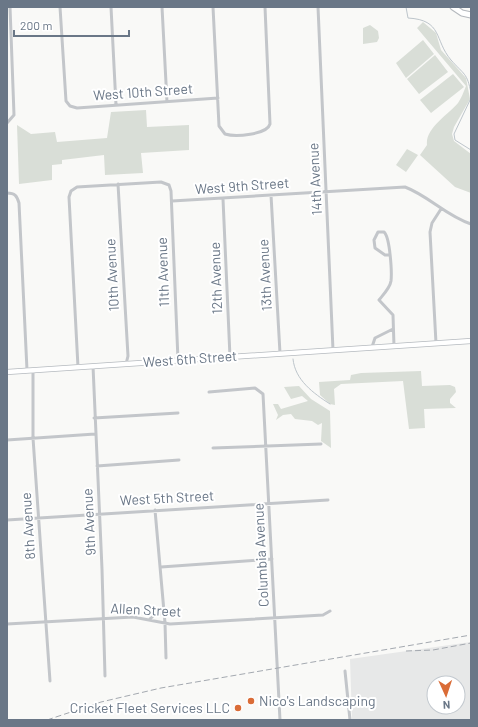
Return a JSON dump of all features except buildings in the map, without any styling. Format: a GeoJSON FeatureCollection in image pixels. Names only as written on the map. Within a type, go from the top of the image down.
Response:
{"type":"FeatureCollection","features":[{"type":"Feature","properties":{"kind":"main road"},"geometry":{"type":"LineString","coordinates":[[453,7],[462,13],[471,15]]}},
{"type":"Feature","properties":{"kind":"street"},"geometry":{"type":"LineString","coordinates":[[7,123],[14,117],[10,7]]}},
{"type":"Feature","properties":{"kind":"street","name":"West 10th Street"},"geometry":{"type":"LineString","coordinates":[[60,7],[66,101],[70,106],[77,108],[218,98]]}},
{"type":"Feature","properties":{"kind":"street"},"geometry":{"type":"LineString","coordinates":[[111,7],[116,105]]}},
{"type":"Feature","properties":{"kind":"street"},"geometry":{"type":"LineString","coordinates":[[162,7],[167,102]]}},
{"type":"Feature","properties":{"kind":"street"},"geometry":{"type":"LineString","coordinates":[[213,7],[219,126],[222,131],[228,135],[263,132],[269,127],[265,7]]}},
{"type":"Feature","properties":{"kind":"street","name":"14th Avenue"},"geometry":{"type":"LineString","coordinates":[[318,7],[333,350]]}},
{"type":"Feature","properties":{"kind":"street","name":"11th Avenue"},"geometry":{"type":"LineString","coordinates":[[118,184],[161,182],[168,184],[171,192],[178,360]]}},
{"type":"Feature","properties":{"kind":"street"},"geometry":{"type":"LineString","coordinates":[[78,367],[69,197],[71,191],[77,187],[118,184]]}},
{"type":"Feature","properties":{"kind":"street","name":"10th Avenue"},"geometry":{"type":"LineString","coordinates":[[118,184],[128,356],[126,364]]}},
{"type":"Feature","properties":{"kind":"street","name":"West 9th Street"},"geometry":{"type":"LineString","coordinates":[[172,201],[405,187],[417,192],[459,221],[471,224]]}},
{"type":"Feature","properties":{"kind":"street","name":"8th Avenue"},"geometry":{"type":"LineString","coordinates":[[7,193],[14,193],[17,196],[19,203],[38,517],[50,681]]}},
{"type":"Feature","properties":{"kind":"street","name":"13th Avenue"},"geometry":{"type":"LineString","coordinates":[[271,196],[280,353]]}},
{"type":"Feature","properties":{"kind":"street","name":"12th Avenue"},"geometry":{"type":"LineString","coordinates":[[223,199],[230,357]]}},
{"type":"Feature","properties":{"kind":"street"},"geometry":{"type":"LineString","coordinates":[[436,343],[430,232],[432,223],[441,209]]}},
{"type":"Feature","properties":{"kind":"street"},"geometry":{"type":"LineString","coordinates":[[390,255],[385,255],[375,248],[374,240],[378,232],[384,232],[388,235],[390,255],[391,282],[379,300],[393,315],[394,346]]}},
{"type":"Feature","properties":{"kind":"street"},"geometry":{"type":"LineString","coordinates":[[372,347],[375,338],[393,329]]}},
{"type":"Feature","properties":{"kind":"street","name":"West 6th Street"},"geometry":{"type":"LineString","coordinates":[[7,372],[471,341]]}},
{"type":"Feature","properties":{"kind":"street","name":"9th Avenue"},"geometry":{"type":"LineString","coordinates":[[93,366],[94,418],[100,513],[105,676]]}},
{"type":"Feature","properties":{"kind":"street","name":"Columbia Avenue"},"geometry":{"type":"LineString","coordinates":[[209,392],[255,388],[263,394],[280,720]]}},
{"type":"Feature","properties":{"kind":"street"},"geometry":{"type":"LineString","coordinates":[[94,418],[178,413]]}},
{"type":"Feature","properties":{"kind":"street"},"geometry":{"type":"LineString","coordinates":[[7,440],[95,434]]}},
{"type":"Feature","properties":{"kind":"street"},"geometry":{"type":"LineString","coordinates":[[213,448],[321,444]]}},
{"type":"Feature","properties":{"kind":"street"},"geometry":{"type":"LineString","coordinates":[[97,466],[179,460]]}},
{"type":"Feature","properties":{"kind":"street","name":"West 5th Street"},"geometry":{"type":"LineString","coordinates":[[7,520],[100,513],[328,500]]}},
{"type":"Feature","properties":{"kind":"street"},"geometry":{"type":"LineString","coordinates":[[156,510],[165,623],[166,658]]}},
{"type":"Feature","properties":{"kind":"street"},"geometry":{"type":"LineString","coordinates":[[161,567],[272,560]]}},
{"type":"Feature","properties":{"kind":"street","name":"Allen Street"},"geometry":{"type":"LineString","coordinates":[[7,624],[133,617],[170,624],[323,615],[330,611]]}},
{"type":"Feature","properties":{"kind":"street"},"geometry":{"type":"LineString","coordinates":[[150,619],[154,615],[164,613]]}},
{"type":"Feature","properties":{"kind":"street"},"geometry":{"type":"LineString","coordinates":[[345,671],[350,720]]}},
{"type":"Feature","properties":{"kind":"shaded area"},"geometry":{"type":"Polygon","coordinates":[[[423,22],[436,33],[441,50],[466,78],[470,99],[454,127],[452,134],[454,141],[471,154],[471,193],[455,187],[420,155],[427,145],[427,139],[434,127],[458,103],[466,86],[417,28],[423,22]]]}},
{"type":"Feature","properties":{"kind":"shaded area"},"geometry":{"type":"Polygon","coordinates":[[[370,25],[378,31],[379,38],[377,42],[363,44],[363,28],[370,25]]]}},
{"type":"Feature","properties":{"kind":"shaded area"},"geometry":{"type":"Polygon","coordinates":[[[423,40],[434,54],[406,78],[396,63],[423,40]]]}},
{"type":"Feature","properties":{"kind":"shaded area"},"geometry":{"type":"Polygon","coordinates":[[[435,55],[448,72],[419,94],[407,79],[435,55]]]}},
{"type":"Feature","properties":{"kind":"shaded area"},"geometry":{"type":"Polygon","coordinates":[[[453,74],[464,87],[431,113],[420,100],[453,74]]]}},
{"type":"Feature","properties":{"kind":"shaded area"},"geometry":{"type":"Polygon","coordinates":[[[146,110],[147,127],[189,125],[189,150],[141,153],[143,173],[105,175],[104,155],[62,160],[62,164],[52,165],[52,180],[19,184],[17,125],[31,134],[55,132],[57,142],[107,138],[111,112],[146,110]]]}},
{"type":"Feature","properties":{"kind":"shaded area"},"geometry":{"type":"Polygon","coordinates":[[[407,149],[418,155],[406,172],[396,165],[407,149]]]}},
{"type":"Feature","properties":{"kind":"shaded area"},"geometry":{"type":"Polygon","coordinates":[[[421,371],[422,386],[450,385],[455,387],[456,392],[450,399],[450,403],[456,408],[424,409],[425,428],[409,429],[403,381],[341,384],[334,389],[335,405],[330,404],[320,395],[319,382],[350,380],[351,375],[361,373],[421,371]]]}},
{"type":"Feature","properties":{"kind":"shaded area"},"geometry":{"type":"Polygon","coordinates":[[[299,386],[311,399],[330,411],[331,448],[321,441],[322,423],[318,425],[312,421],[295,419],[291,414],[283,415],[276,420],[278,415],[273,404],[278,404],[281,409],[308,401],[302,396],[291,399],[284,387],[299,386]]]}},
{"type":"Feature","properties":{"kind":"shaded area"},"geometry":{"type":"Polygon","coordinates":[[[471,642],[471,720],[352,720],[350,659],[471,642]]]}},
{"type":"Feature","properties":{"kind":"waterway"},"geometry":{"type":"LineString","coordinates":[[406,7],[408,18],[419,20],[433,27],[446,53],[466,77],[471,93]]}},
{"type":"Feature","properties":{"kind":"waterway"},"geometry":{"type":"LineString","coordinates":[[471,98],[454,134],[455,140],[471,150]]}},
{"type":"Feature","properties":{"kind":"waterway"},"geometry":{"type":"LineString","coordinates":[[293,359],[294,367],[301,380],[317,395],[330,404]]}},
{"type":"Feature","properties":{"kind":"railway"},"geometry":{"type":"LineString","coordinates":[[47,720],[101,702],[161,688],[471,635]]}},
{"type":"Feature","properties":{"kind":"railway"},"geometry":{"type":"LineString","coordinates":[[406,651],[433,650],[471,643]]}},
{"type":"Feature","properties":{"kind":"place","name":"Nico's Landscaping"},"geometry":{"type":"Point","coordinates":[251,701]}},
{"type":"Feature","properties":{"kind":"place","name":"Cricket Fleet Services LLC"},"geometry":{"type":"Point","coordinates":[238,708]}}]}
